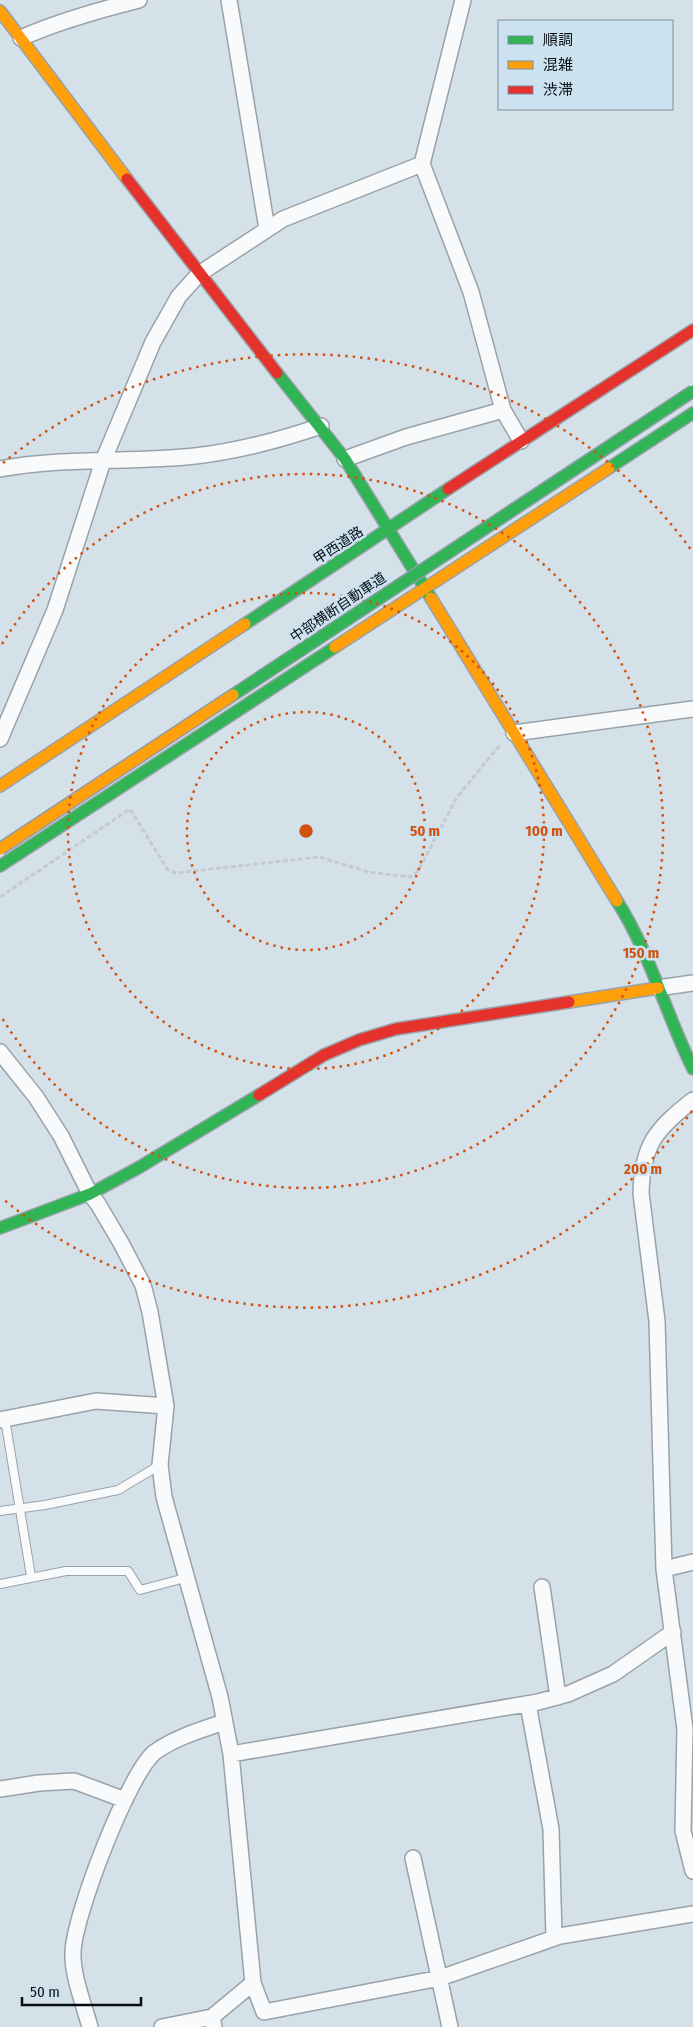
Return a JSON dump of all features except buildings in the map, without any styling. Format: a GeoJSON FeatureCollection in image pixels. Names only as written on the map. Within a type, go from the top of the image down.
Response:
{"type":"FeatureCollection","features":[{"type":"Feature","properties":{"kind":"main road"},"geometry":{"type":"LineString","coordinates":[[0,11],[199,274],[346,459],[620,905],[658,988],[678,1039],[693,1069]]}},
{"type":"Feature","properties":{"kind":"main road","name":"甲西道路"},"geometry":{"type":"LineString","coordinates":[[0,786],[390,530],[520,441],[693,330]]}},
{"type":"Feature","properties":{"kind":"main road","name":"中部横断自動車道"},"geometry":{"type":"LineString","coordinates":[[0,849],[687,385]]}},
{"type":"Feature","properties":{"kind":"main road"},"geometry":{"type":"LineString","coordinates":[[0,866],[693,413]]}},
{"type":"Feature","properties":{"kind":"main road","name":"中部横断自動車道"},"geometry":{"type":"LineString","coordinates":[[145,739],[566,460]]}},
{"type":"Feature","properties":{"kind":"main road"},"geometry":{"type":"LineString","coordinates":[[0,1228],[90,1194],[138,1168],[324,1055],[359,1040],[396,1029],[658,988]]}},
{"type":"Feature","properties":{"kind":"street"},"geometry":{"type":"LineString","coordinates":[[21,38],[64,21],[139,0]]}},
{"type":"Feature","properties":{"kind":"street"},"geometry":{"type":"LineString","coordinates":[[229,0],[267,229]]}},
{"type":"Feature","properties":{"kind":"street"},"geometry":{"type":"LineString","coordinates":[[463,0],[422,164],[471,292],[503,410],[520,441]]}},
{"type":"Feature","properties":{"kind":"street"},"geometry":{"type":"LineString","coordinates":[[0,739],[55,610],[103,461],[152,342],[178,296],[199,274],[283,218],[422,164]]}},
{"type":"Feature","properties":{"kind":"street"},"geometry":{"type":"LineString","coordinates":[[346,459],[406,437],[503,410]]}},
{"type":"Feature","properties":{"kind":"street"},"geometry":{"type":"LineString","coordinates":[[0,469],[29,464],[195,456],[279,440],[321,426]]}},
{"type":"Feature","properties":{"kind":"street"},"geometry":{"type":"LineString","coordinates":[[514,733],[693,710]]}},
{"type":"Feature","properties":{"kind":"street"},"geometry":{"type":"LineString","coordinates":[[658,988],[693,984]]}},
{"type":"Feature","properties":{"kind":"street"},"geometry":{"type":"LineString","coordinates":[[0,1052],[36,1097],[61,1136],[90,1194],[121,1243],[143,1285],[150,1312],[166,1406],[160,1465],[164,1497],[231,1754],[253,1982],[264,2012],[440,1978],[554,1937],[693,1914]]}},
{"type":"Feature","properties":{"kind":"street"},"geometry":{"type":"LineString","coordinates":[[693,1100],[668,1120],[654,1136],[645,1152],[641,1172],[641,1193],[657,1321],[664,1569],[685,1729],[683,1831],[693,1871]]}},
{"type":"Feature","properties":{"kind":"street"},"geometry":{"type":"LineString","coordinates":[[2,1419],[96,1400],[166,1406]]}},
{"type":"Feature","properties":{"kind":"street"},"geometry":{"type":"LineString","coordinates":[[664,1569],[693,1562]]}},
{"type":"Feature","properties":{"kind":"street"},"geometry":{"type":"LineString","coordinates":[[542,1586],[558,1697]]}},
{"type":"Feature","properties":{"kind":"street"},"geometry":{"type":"LineString","coordinates":[[231,1754],[528,1704],[558,1697],[613,1674],[673,1632]]}},
{"type":"Feature","properties":{"kind":"street"},"geometry":{"type":"LineString","coordinates":[[528,1704],[551,1829],[554,1937]]}},
{"type":"Feature","properties":{"kind":"street"},"geometry":{"type":"LineString","coordinates":[[90,2027],[73,1953],[88,1886],[125,1800],[138,1773],[154,1753],[182,1736],[224,1722]]}},
{"type":"Feature","properties":{"kind":"street"},"geometry":{"type":"LineString","coordinates":[[0,1790],[39,1783],[74,1781],[125,1800]]}},
{"type":"Feature","properties":{"kind":"street"},"geometry":{"type":"LineString","coordinates":[[412,1858],[450,2027]]}},
{"type":"Feature","properties":{"kind":"street"},"geometry":{"type":"LineString","coordinates":[[162,2027],[213,2022],[253,1982]]}},
{"type":"Feature","properties":{"kind":"lane"},"geometry":{"type":"LineString","coordinates":[[2,1419],[31,1576]]}},
{"type":"Feature","properties":{"kind":"lane"},"geometry":{"type":"LineString","coordinates":[[0,1511],[118,1490],[160,1465]]}},
{"type":"Feature","properties":{"kind":"lane"},"geometry":{"type":"LineString","coordinates":[[0,1584],[31,1576],[66,1571],[128,1571],[140,1590],[185,1578]]}},
{"type":"Feature","properties":{"kind":"path"},"geometry":{"type":"LineString","coordinates":[[0,897],[130,809],[168,870],[176,873],[319,857],[369,872],[410,877],[418,871],[457,798],[504,740],[514,733]]}},
{"type":"Feature","properties":{"kind":"traffic: fast"},"geometry":{"type":"LineString","coordinates":[[277,373],[345,459],[431,598]]}},
{"type":"Feature","properties":{"kind":"traffic: fast"},"geometry":{"type":"LineString","coordinates":[[233,695],[693,391]]}},
{"type":"Feature","properties":{"kind":"traffic: fast"},"geometry":{"type":"LineString","coordinates":[[609,468],[693,413]]}},
{"type":"Feature","properties":{"kind":"traffic: fast"},"geometry":{"type":"LineString","coordinates":[[245,624],[448,489]]}},
{"type":"Feature","properties":{"kind":"traffic: fast"},"geometry":{"type":"LineString","coordinates":[[0,866],[335,647]]}},
{"type":"Feature","properties":{"kind":"traffic: fast"},"geometry":{"type":"LineString","coordinates":[[617,901],[639,941],[693,1069]]}},
{"type":"Feature","properties":{"kind":"traffic: fast"},"geometry":{"type":"LineString","coordinates":[[0,1228],[90,1194],[138,1168],[259,1095]]}},
{"type":"Feature","properties":{"kind":"traffic: slow"},"geometry":{"type":"LineString","coordinates":[[0,11],[127,179]]}},
{"type":"Feature","properties":{"kind":"traffic: slow"},"geometry":{"type":"LineString","coordinates":[[335,647],[609,468]]}},
{"type":"Feature","properties":{"kind":"traffic: slow"},"geometry":{"type":"LineString","coordinates":[[431,598],[617,901]]}},
{"type":"Feature","properties":{"kind":"traffic: slow"},"geometry":{"type":"LineString","coordinates":[[0,786],[245,624]]}},
{"type":"Feature","properties":{"kind":"traffic: slow"},"geometry":{"type":"LineString","coordinates":[[0,849],[233,695]]}},
{"type":"Feature","properties":{"kind":"traffic: slow"},"geometry":{"type":"LineString","coordinates":[[569,1002],[658,988]]}},
{"type":"Feature","properties":{"kind":"traffic: jam"},"geometry":{"type":"LineString","coordinates":[[127,179],[277,373]]}},
{"type":"Feature","properties":{"kind":"traffic: jam"},"geometry":{"type":"LineString","coordinates":[[448,489],[693,330]]}},
{"type":"Feature","properties":{"kind":"traffic: jam"},"geometry":{"type":"LineString","coordinates":[[259,1095],[324,1055],[359,1040],[396,1029],[569,1002]]}}]}
